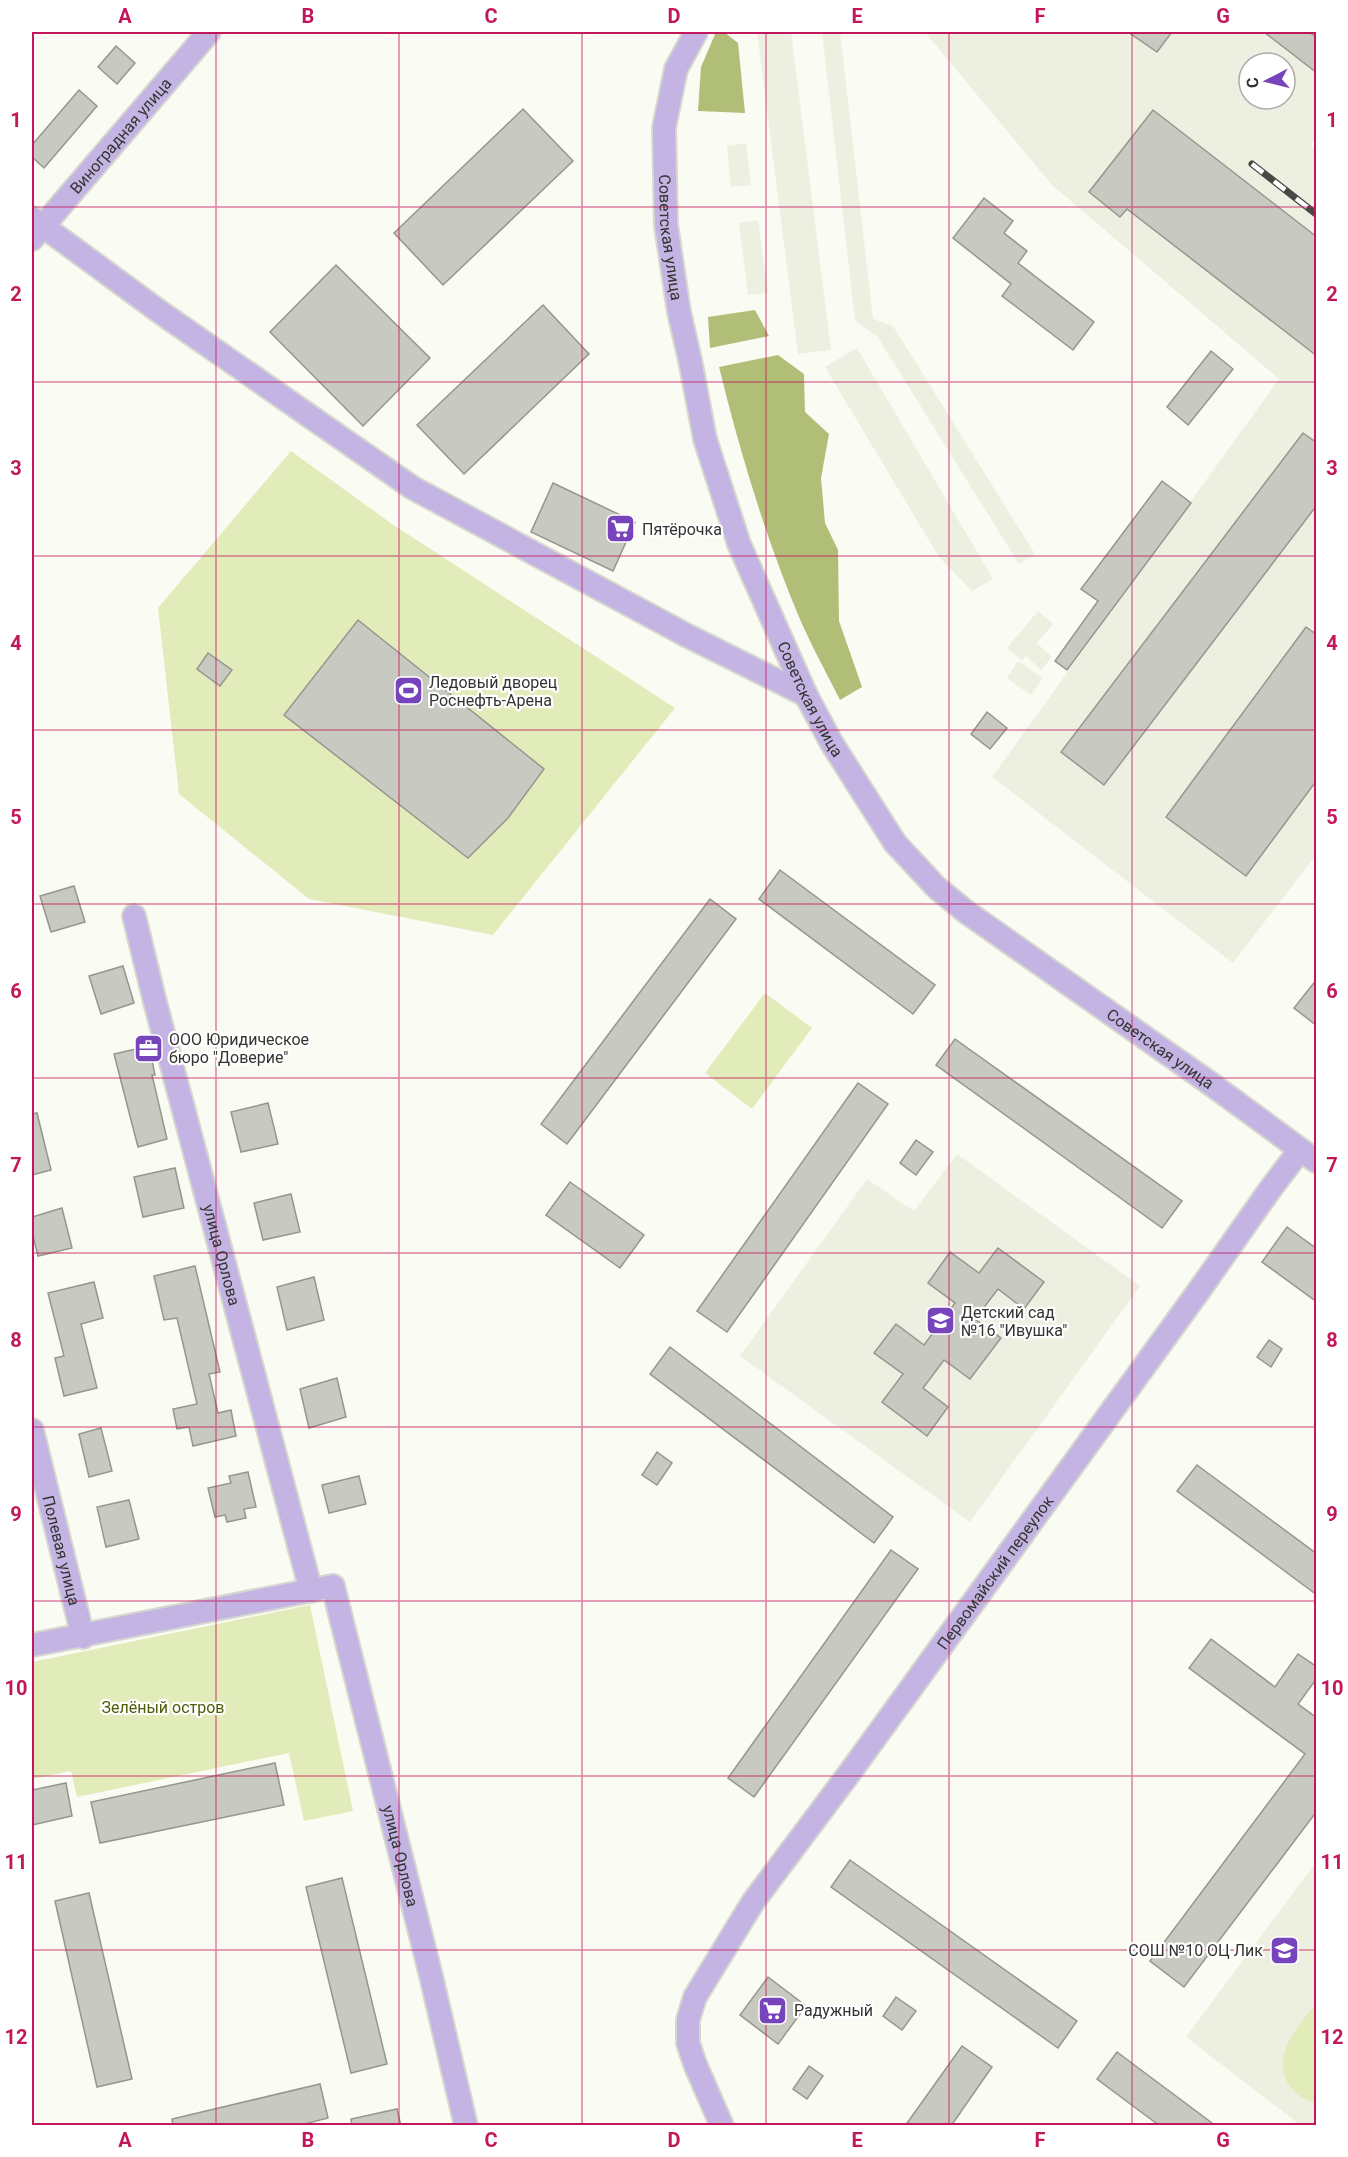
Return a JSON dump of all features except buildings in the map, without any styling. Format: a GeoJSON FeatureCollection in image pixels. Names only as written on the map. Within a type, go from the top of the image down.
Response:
{"type":"FeatureCollection","features":[{"type":"Feature","properties":{"kind":"street","name":"Виноградная улица"},"geometry":{"type":"LineString","coordinates":[[35,228],[209,32]]}},
{"type":"Feature","properties":{"kind":"street","name":"Советская улица"},"geometry":{"type":"LineString","coordinates":[[696,32],[676,69],[664,128],[666,225],[679,312],[705,439],[739,544],[806,694],[831,742],[895,843],[936,887],[1308,1156]]}},
{"type":"Feature","properties":{"kind":"street"},"geometry":{"type":"LineString","coordinates":[[35,228],[413,488],[686,635],[806,694]]}},
{"type":"Feature","properties":{"kind":"street","name":"улица Орлова"},"geometry":{"type":"LineString","coordinates":[[134,916],[322,1589],[395,1830],[466,2126]]}},
{"type":"Feature","properties":{"kind":"street","name":"Первомайский переулок"},"geometry":{"type":"LineString","coordinates":[[722,2126],[688,2043],[688,2020],[695,1997],[753,1902],[1130,1386],[1269,1191],[1308,1156]]}},
{"type":"Feature","properties":{"kind":"street","name":"Полевая улица"},"geometry":{"type":"LineString","coordinates":[[32,1430],[83,1636]]}},
{"type":"Feature","properties":{"kind":"street"},"geometry":{"type":"LineString","coordinates":[[32,1646],[322,1589]]}},
{"type":"Feature","properties":{"kind":"shaded area"},"geometry":{"type":"Polygon","coordinates":[[[757,32],[791,32],[831,350],[798,354],[757,32]]]}},
{"type":"Feature","properties":{"kind":"shaded area"},"geometry":{"type":"Polygon","coordinates":[[[822,32],[840,32],[873,319],[893,326],[1035,554],[1019,564],[877,336],[855,321],[822,32]]]}},
{"type":"Feature","properties":{"kind":"shaded area"},"geometry":{"type":"Polygon","coordinates":[[[925,32],[1316,32],[1316,138],[1311,145],[1316,150],[1316,855],[1233,963],[992,777],[1279,379],[1051,184],[925,32]]]}},
{"type":"Feature","properties":{"kind":"shaded area"},"geometry":{"type":"Polygon","coordinates":[[[746,143],[751,185],[731,187],[727,146],[746,143]]]}},
{"type":"Feature","properties":{"kind":"shaded area"},"geometry":{"type":"Polygon","coordinates":[[[758,220],[768,293],[748,295],[739,223],[758,220]]]}},
{"type":"Feature","properties":{"kind":"shaded area"},"geometry":{"type":"Polygon","coordinates":[[[857,348],[993,579],[972,591],[939,557],[825,367],[857,348]]]}},
{"type":"Feature","properties":{"kind":"shaded area"},"geometry":{"type":"Polygon","coordinates":[[[1038,611],[1053,624],[1037,643],[1052,657],[1041,670],[1026,656],[1022,661],[1007,648],[1038,611]]]}},
{"type":"Feature","properties":{"kind":"shaded area"},"geometry":{"type":"Polygon","coordinates":[[[1018,661],[1043,678],[1031,695],[1007,678],[1018,661]]]}},
{"type":"Feature","properties":{"kind":"shaded area","name":"Детский сад №16 \"Ивушка\""},"geometry":{"type":"Polygon","coordinates":[[[957,1154],[1140,1286],[970,1522],[740,1356],[867,1179],[914,1211],[957,1154]]]}},
{"type":"Feature","properties":{"kind":"shaded area","name":"СОШ №10 ОЦ Лик"},"geometry":{"type":"Polygon","coordinates":[[[1316,1862],[1316,2125],[1300,2125],[1186,2037],[1316,1862]]]}},
{"type":"Feature","properties":{"kind":"green space"},"geometry":{"type":"Polygon","coordinates":[[[716,32],[724,32],[738,43],[745,113],[698,111],[701,67],[716,32]]]}},
{"type":"Feature","properties":{"kind":"green space"},"geometry":{"type":"Polygon","coordinates":[[[755,310],[769,336],[710,348],[708,317],[755,310]]]}},
{"type":"Feature","properties":{"kind":"green space"},"geometry":{"type":"Polygon","coordinates":[[[778,355],[804,374],[805,412],[829,434],[821,478],[825,523],[838,550],[839,621],[862,687],[840,700],[804,627],[775,556],[745,462],[719,367],[778,355]]]}},
{"type":"Feature","properties":{"kind":"green space","name":"Ледовый дворец Роснефть-Арена"},"geometry":{"type":"Polygon","coordinates":[[[291,451],[392,524],[675,708],[493,935],[309,899],[179,794],[158,608],[291,451]]]}},
{"type":"Feature","properties":{"kind":"green space"},"geometry":{"type":"Polygon","coordinates":[[[765,993],[812,1028],[752,1109],[705,1073],[765,993]]]}},
{"type":"Feature","properties":{"kind":"green space","name":"Зелёный остров"},"geometry":{"type":"Polygon","coordinates":[[[310,1605],[353,1811],[304,1821],[289,1753],[77,1797],[71,1771],[32,1779],[32,1662],[310,1605]]]}},
{"type":"Feature","properties":{"kind":"green space"},"geometry":{"type":"Polygon","coordinates":[[[1316,2003],[1316,2103],[1303,2098],[1290,2086],[1283,2071],[1283,2060],[1290,2040],[1316,2003]]]}},
{"type":"Feature","properties":{"kind":"railway"},"geometry":{"type":"LineString","coordinates":[[1252,164],[1316,214]]}},
{"type":"Feature","properties":{"kind":"place","name":"Пятёрочка"},"geometry":{"type":"Point","coordinates":[621,529]}},
{"type":"Feature","properties":{"kind":"place","name":"Ледовый дворец Роснефть-Арена"},"geometry":{"type":"Point","coordinates":[408,691]}},
{"type":"Feature","properties":{"kind":"place","name":"ООО Юридическое бюро \"Доверие\""},"geometry":{"type":"Point","coordinates":[148,1048]}},
{"type":"Feature","properties":{"kind":"place","name":"Детский сад №16 \"Ивушка\""},"geometry":{"type":"Point","coordinates":[940,1321]}},
{"type":"Feature","properties":{"kind":"place","name":"СОШ №10 ОЦ Лик"},"geometry":{"type":"Point","coordinates":[1284,1950]}},
{"type":"Feature","properties":{"kind":"place","name":"Радужный"},"geometry":{"type":"Point","coordinates":[773,2010]}}]}
